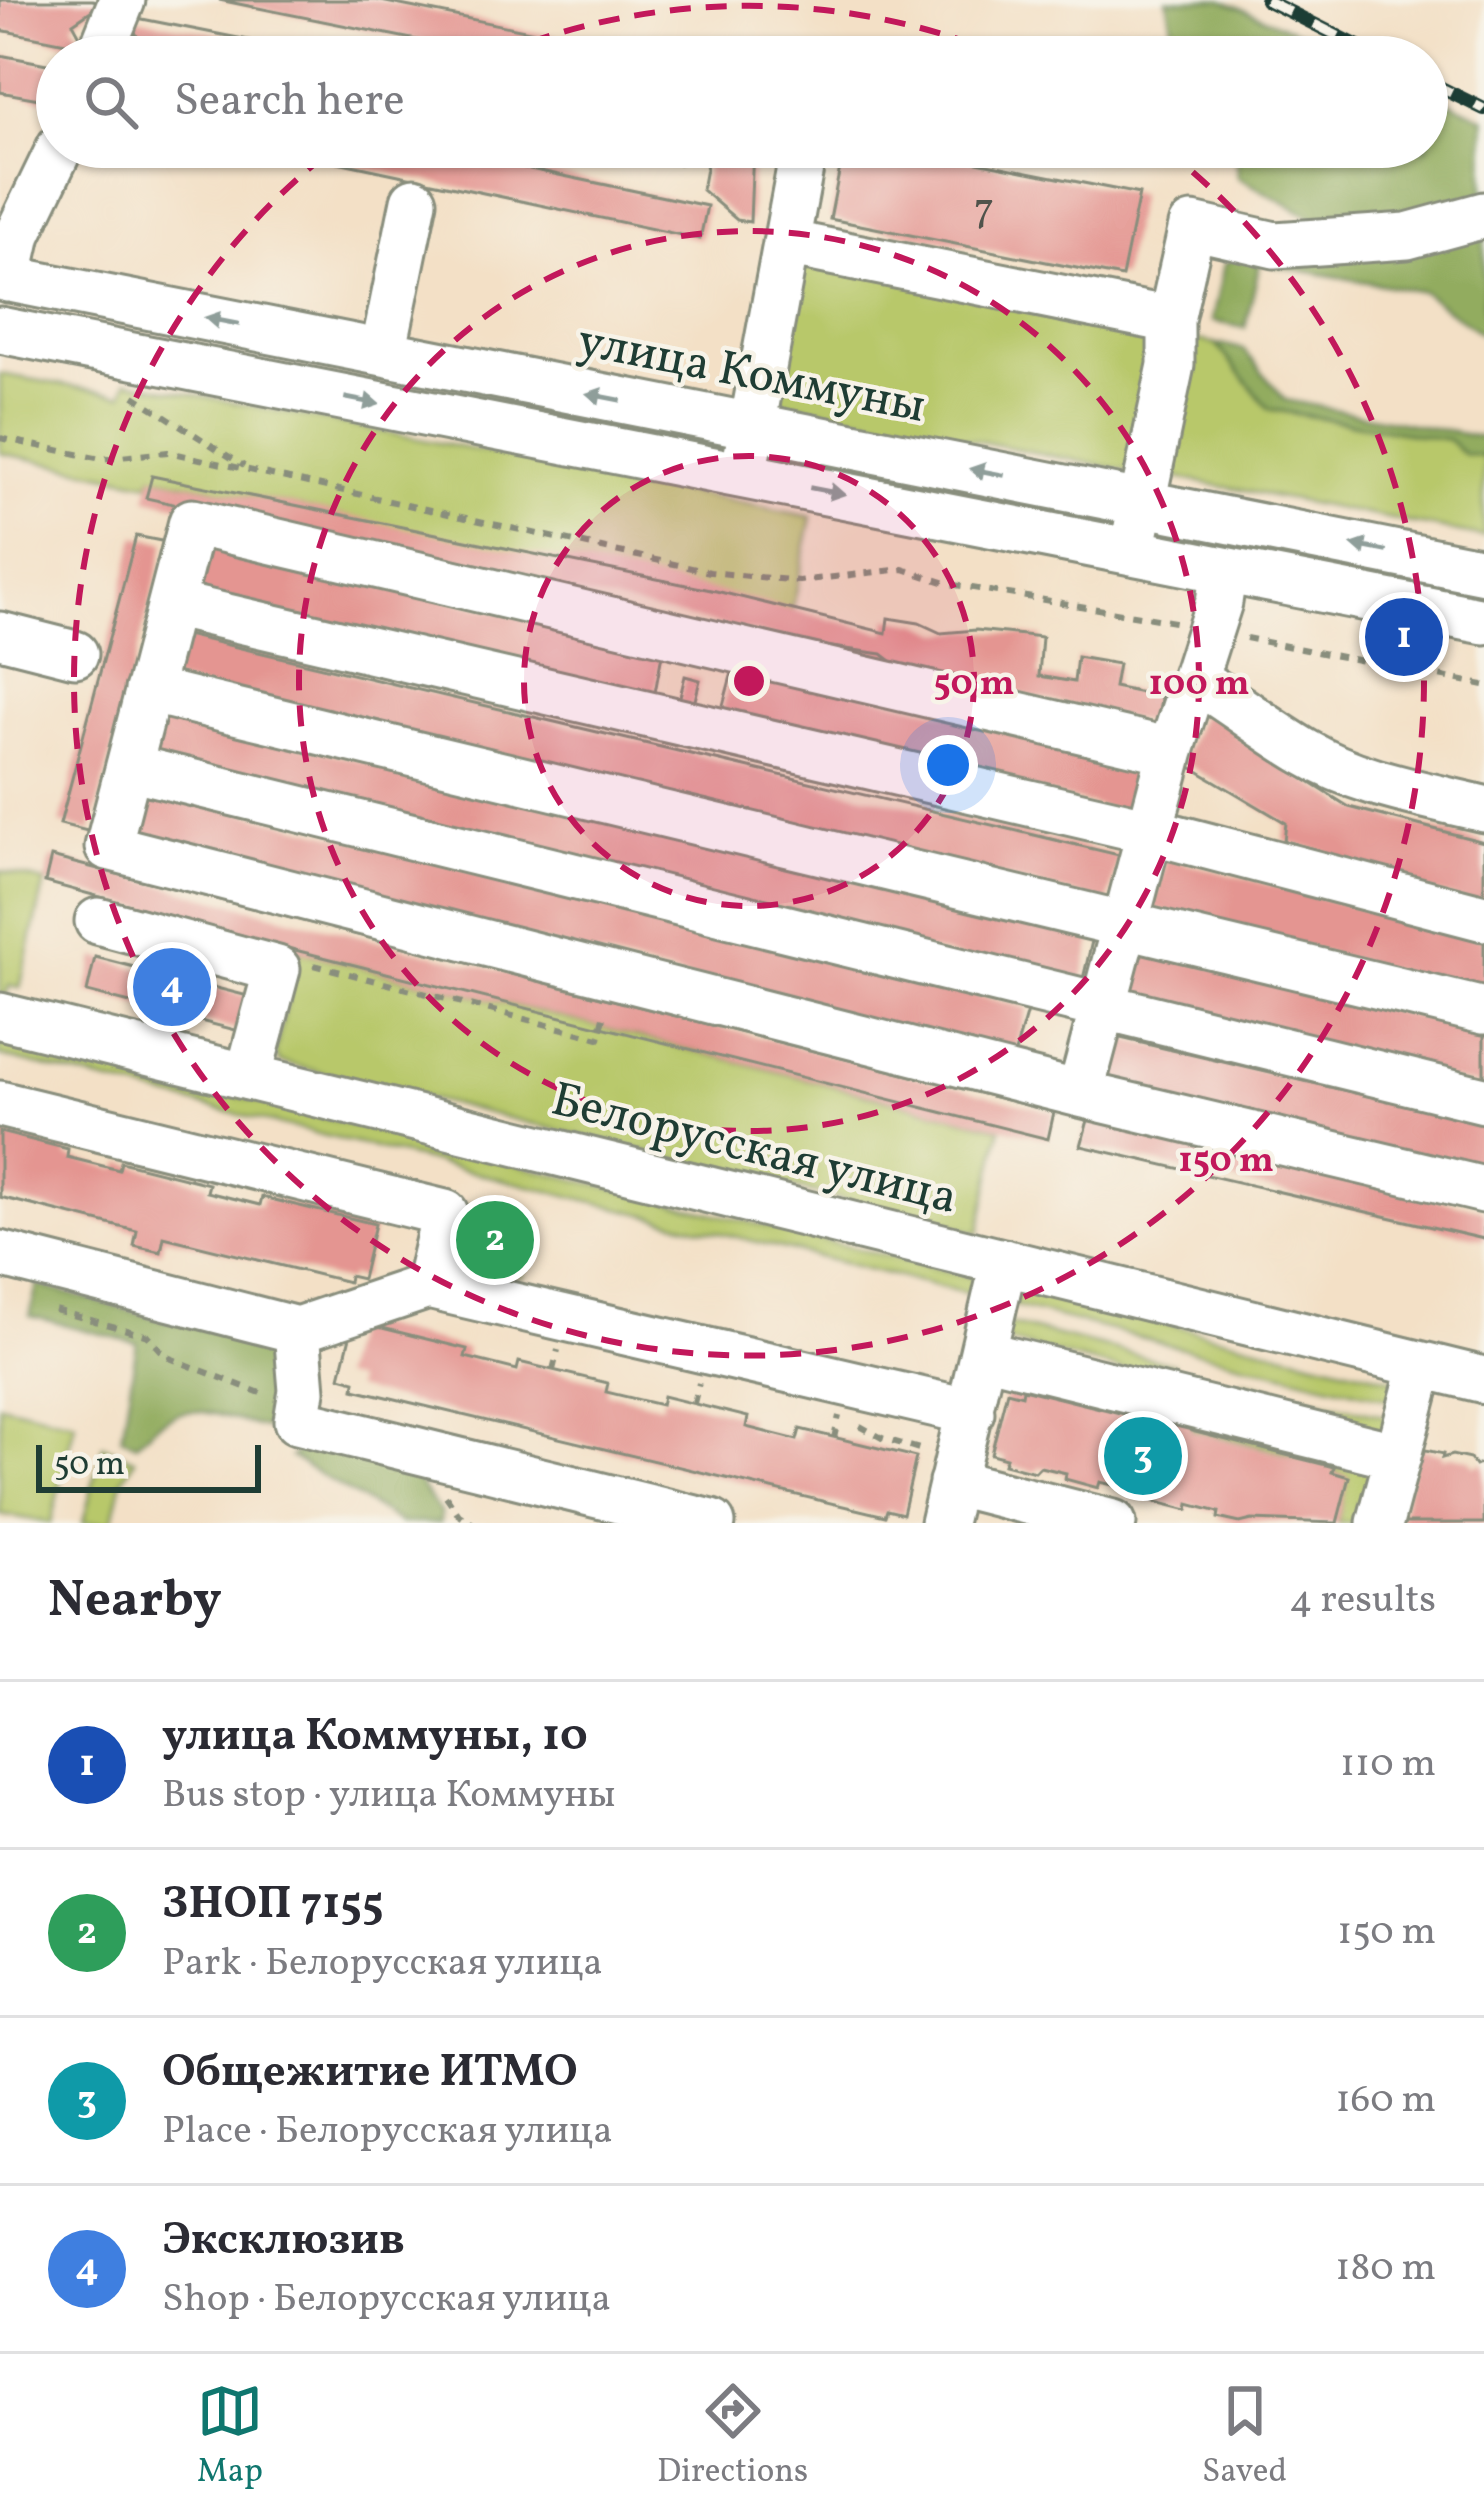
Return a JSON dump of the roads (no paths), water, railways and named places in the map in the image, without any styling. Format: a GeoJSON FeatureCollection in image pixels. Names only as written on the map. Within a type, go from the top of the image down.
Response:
{"type":"FeatureCollection","features":[{"type":"Feature","properties":{"kind":"street"},"geometry":{"type":"LineString","coordinates":[[107,36],[122,0]]}},
{"type":"Feature","properties":{"kind":"street"},"geometry":{"type":"LineString","coordinates":[[4,278],[18,234],[50,168]]}},
{"type":"Feature","properties":{"kind":"street"},"geometry":{"type":"LineString","coordinates":[[743,475],[799,168]]}},
{"type":"Feature","properties":{"kind":"street"},"geometry":{"type":"LineString","coordinates":[[383,353],[414,201]]}},
{"type":"Feature","properties":{"kind":"street"},"geometry":{"type":"LineString","coordinates":[[1132,551],[1172,365],[1171,320],[1192,226],[1275,245],[1407,236],[1484,215]]}},
{"type":"Feature","properties":{"kind":"street"},"geometry":{"type":"LineString","coordinates":[[786,243],[1171,320]]}},
{"type":"Feature","properties":{"kind":"street","name":"улица Коммуны"},"geometry":{"type":"LineString","coordinates":[[4,278],[1484,571]]}},
{"type":"Feature","properties":{"kind":"street"},"geometry":{"type":"LineString","coordinates":[[0,330],[1484,621]]}},
{"type":"Feature","properties":{"kind":"street"},"geometry":{"type":"LineString","coordinates":[[1171,751],[192,522],[108,847],[1080,1094],[1484,1190]]}},
{"type":"Feature","properties":{"kind":"street"},"geometry":{"type":"LineString","coordinates":[[1080,1094],[1224,570]]}},
{"type":"Feature","properties":{"kind":"street"},"geometry":{"type":"LineString","coordinates":[[171,604],[1150,831],[1484,918]]}},
{"type":"Feature","properties":{"kind":"street"},"geometry":{"type":"LineString","coordinates":[[0,635],[75,654]]}},
{"type":"Feature","properties":{"kind":"street"},"geometry":{"type":"LineString","coordinates":[[1194,680],[1241,706],[1305,752],[1367,781],[1484,809]]}},
{"type":"Feature","properties":{"kind":"street"},"geometry":{"type":"LineString","coordinates":[[148,690],[1484,1011]]}},
{"type":"Feature","properties":{"kind":"street"},"geometry":{"type":"LineString","coordinates":[[129,767],[1102,1010],[1484,1100]]}},
{"type":"Feature","properties":{"kind":"street"},"geometry":{"type":"LineString","coordinates":[[98,921],[277,969],[248,1077]]}},
{"type":"Feature","properties":{"kind":"street","name":"Белорусская улица"},"geometry":{"type":"LineString","coordinates":[[0,1016],[1484,1380]]}},
{"type":"Feature","properties":{"kind":"street"},"geometry":{"type":"LineString","coordinates":[[0,1104],[446,1213],[428,1286]]}},
{"type":"Feature","properties":{"kind":"street"},"geometry":{"type":"LineString","coordinates":[[0,1254],[297,1330],[428,1286],[970,1412]]}},
{"type":"Feature","properties":{"kind":"street"},"geometry":{"type":"LineString","coordinates":[[1004,1262],[951,1488],[1055,1516],[1114,1523]]}},
{"type":"Feature","properties":{"kind":"street"},"geometry":{"type":"LineString","coordinates":[[297,1330],[302,1376],[297,1421],[712,1523]]}},
{"type":"Feature","properties":{"kind":"street"},"geometry":{"type":"LineString","coordinates":[[984,1354],[1398,1456]]}},
{"type":"Feature","properties":{"kind":"street"},"geometry":{"type":"LineString","coordinates":[[1380,1523],[1422,1365]]}},
{"type":"Feature","properties":{"kind":"railway"},"geometry":{"type":"LineString","coordinates":[[1266,0],[1338,36]]}},
{"type":"Feature","properties":{"kind":"railway"},"geometry":{"type":"LineString","coordinates":[[1448,91],[1484,109]]}},
{"type":"Feature","properties":{"kind":"place","name":"улица Коммуны, 10"},"geometry":{"type":"Point","coordinates":[1404,637]}},
{"type":"Feature","properties":{"kind":"place","name":"Эксклюзив"},"geometry":{"type":"Point","coordinates":[172,987]}},
{"type":"Feature","properties":{"kind":"place","name":"ЗНОП 7155"},"geometry":{"type":"Point","coordinates":[495,1240]}},
{"type":"Feature","properties":{"kind":"place","name":"Общежитие ИТМО"},"geometry":{"type":"Point","coordinates":[1143,1456]}}]}
